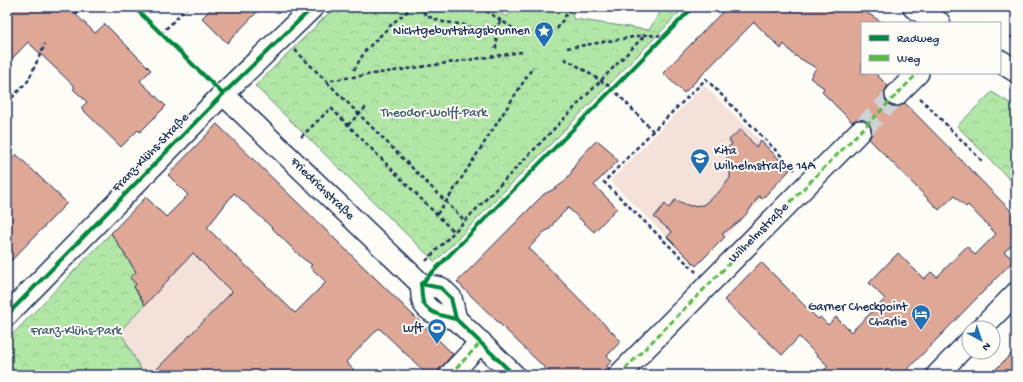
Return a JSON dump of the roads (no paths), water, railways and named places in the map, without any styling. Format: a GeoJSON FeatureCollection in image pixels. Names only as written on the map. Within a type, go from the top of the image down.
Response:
{"type":"FeatureCollection","features":[{"type":"Feature","properties":{"kind":"main road"},"geometry":{"type":"LineString","coordinates":[[914,7],[937,22]]}},
{"type":"Feature","properties":{"kind":"main road"},"geometry":{"type":"LineString","coordinates":[[1001,62],[1016,72]]}},
{"type":"Feature","properties":{"kind":"street","name":"Franz-Klühs-Straße"},"geometry":{"type":"LineString","coordinates":[[7,315],[223,94],[313,7]]}},
{"type":"Feature","properties":{"kind":"street","name":"Friedrichstraße"},"geometry":{"type":"LineString","coordinates":[[223,94],[421,284],[441,288],[451,298],[456,319],[514,375]]}},
{"type":"Feature","properties":{"kind":"street","name":"Wilhelmstraße"},"geometry":{"type":"LineString","coordinates":[[619,375],[860,131]]}},
{"type":"Feature","properties":{"kind":"street"},"geometry":{"type":"LineString","coordinates":[[990,320],[1016,294]]}},
{"type":"Feature","properties":{"kind":"street"},"geometry":{"type":"LineString","coordinates":[[450,375],[480,342]]}},
{"type":"Feature","properties":{"kind":"street"},"geometry":{"type":"LineString","coordinates":[[937,375],[961,350]]}},
{"type":"Feature","properties":{"kind":"tunnel"},"geometry":{"type":"LineString","coordinates":[[860,131],[896,95]]}},
{"type":"Feature","properties":{"kind":"place","name":"Nichtgeburtstagsbrunnen"},"geometry":{"type":"Point","coordinates":[544,48]}},
{"type":"Feature","properties":{"kind":"place","name":"Kita Wilhelmstraße 14A"},"geometry":{"type":"Point","coordinates":[700,175]}},
{"type":"Feature","properties":{"kind":"place","name":"Garner Checkpoint Charlie"},"geometry":{"type":"Point","coordinates":[921,331]}},
{"type":"Feature","properties":{"kind":"place","name":"Luft"},"geometry":{"type":"Point","coordinates":[437,345]}},
{"type":"Feature","properties":{"kind":"park label","name":"Theodor-Wolff-Park"},"geometry":{"type":"Point","coordinates":[434,113]}},
{"type":"Feature","properties":{"kind":"park label","name":"Franz-Klühs-Park"},"geometry":{"type":"Point","coordinates":[76,331]}}]}
